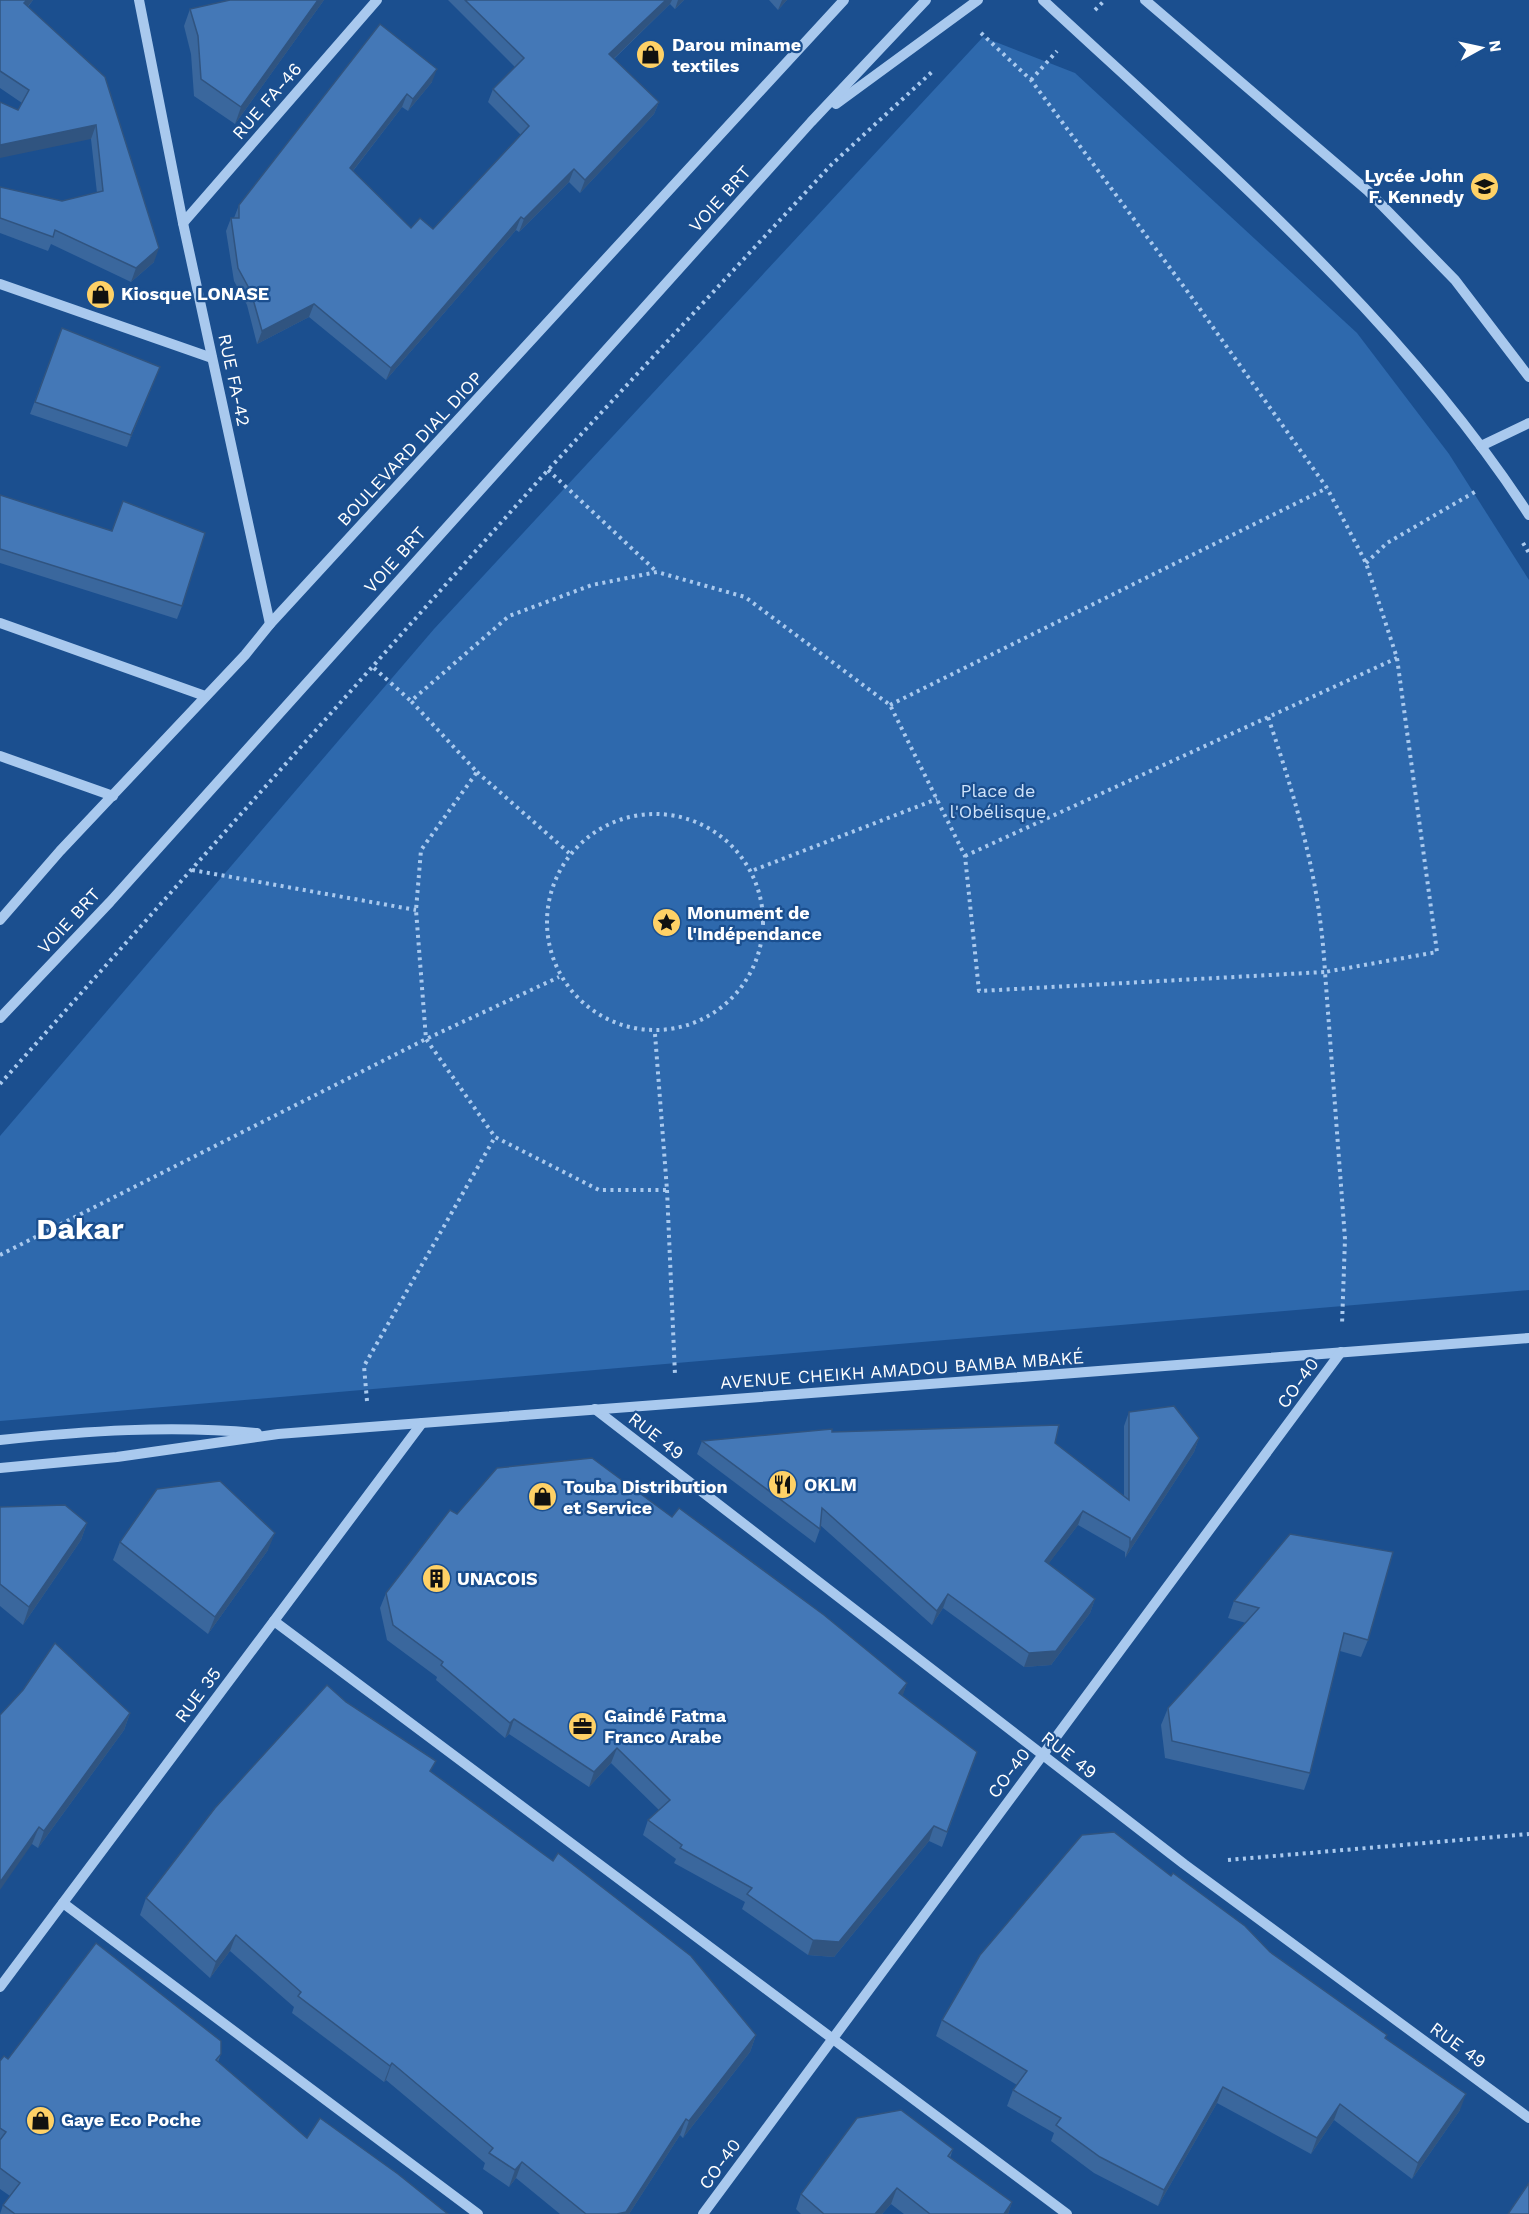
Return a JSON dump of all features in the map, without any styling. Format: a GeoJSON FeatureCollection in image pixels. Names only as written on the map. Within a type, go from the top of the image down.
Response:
{"type":"FeatureCollection","features":[{"type":"Feature","properties":{"kind":"street","name":"RUE FA-42"},"geometry":{"type":"LineString","coordinates":[[139,0],[183,223],[270,624]]}},
{"type":"Feature","properties":{"kind":"street","name":"RUE FA-46"},"geometry":{"type":"LineString","coordinates":[[183,223],[377,0]]}},
{"type":"Feature","properties":{"kind":"street","name":"BOULEVARD DIAL DIOP"},"geometry":{"type":"LineString","coordinates":[[0,920],[60,851],[245,655],[270,624],[844,0]]}},
{"type":"Feature","properties":{"kind":"street","name":"VOIE BRT"},"geometry":{"type":"LineString","coordinates":[[0,1018],[118,893],[811,122],[926,0]]}},
{"type":"Feature","properties":{"kind":"street","name":"VOIE BRT"},"geometry":{"type":"LineString","coordinates":[[811,122],[959,11],[978,0]]}},
{"type":"Feature","properties":{"kind":"street"},"geometry":{"type":"LineString","coordinates":[[1043,0],[1284,225],[1383,330],[1481,446],[1527,508]]}},
{"type":"Feature","properties":{"kind":"street"},"geometry":{"type":"LineString","coordinates":[[1145,0],[1368,191],[1455,280],[1529,376]]}},
{"type":"Feature","properties":{"kind":"street"},"geometry":{"type":"LineString","coordinates":[[0,284],[212,358]]}},
{"type":"Feature","properties":{"kind":"street"},"geometry":{"type":"LineString","coordinates":[[1481,446],[1529,423]]}},
{"type":"Feature","properties":{"kind":"street"},"geometry":{"type":"LineString","coordinates":[[0,623],[205,696]]}},
{"type":"Feature","properties":{"kind":"street"},"geometry":{"type":"LineString","coordinates":[[0,756],[113,796]]}},
{"type":"Feature","properties":{"kind":"street","name":"AVENUE CHEIKH AMADOU BAMBA MBAKÉ"},"geometry":{"type":"LineString","coordinates":[[0,1468],[117,1457],[278,1434],[1529,1338]]}},
{"type":"Feature","properties":{"kind":"street","name":"CO-40"},"geometry":{"type":"LineString","coordinates":[[704,2214],[1341,1352]]}},
{"type":"Feature","properties":{"kind":"street","name":"RUE 49"},"geometry":{"type":"LineString","coordinates":[[595,1409],[1184,1864],[1529,2118]]}},
{"type":"Feature","properties":{"kind":"street","name":"RUE 35"},"geometry":{"type":"LineString","coordinates":[[0,1987],[422,1423]]}},
{"type":"Feature","properties":{"kind":"street","name":"AVENUE CHEIKH AMADOU BAMBA MBAKÉ"},"geometry":{"type":"LineString","coordinates":[[0,1440],[114,1429],[197,1428],[278,1434]]}},
{"type":"Feature","properties":{"kind":"street"},"geometry":{"type":"LineString","coordinates":[[274,1621],[1067,2214]]}},
{"type":"Feature","properties":{"kind":"street"},"geometry":{"type":"LineString","coordinates":[[63,1903],[477,2214]]}},
{"type":"Feature","properties":{"kind":"path"},"geometry":{"type":"LineString","coordinates":[[411,701],[509,616],[592,585],[657,572],[745,597],[890,705],[965,856],[979,991],[1325,972],[1437,952],[1397,658],[1366,563],[1327,488],[1190,295],[1031,80],[959,11]]}},
{"type":"Feature","properties":{"kind":"path"},"geometry":{"type":"LineString","coordinates":[[0,1084],[375,668],[548,470],[831,164],[935,69]]}},
{"type":"Feature","properties":{"kind":"path"},"geometry":{"type":"LineString","coordinates":[[548,470],[657,572]]}},
{"type":"Feature","properties":{"kind":"path"},"geometry":{"type":"LineString","coordinates":[[1366,563],[1387,543],[1502,476]]}},
{"type":"Feature","properties":{"kind":"path"},"geometry":{"type":"LineString","coordinates":[[890,705],[1327,488]]}},
{"type":"Feature","properties":{"kind":"path"},"geometry":{"type":"LineString","coordinates":[[965,856],[1397,658]]}},
{"type":"Feature","properties":{"kind":"path"},"geometry":{"type":"LineString","coordinates":[[375,668],[411,701],[477,772],[569,853]]}},
{"type":"Feature","properties":{"kind":"path"},"geometry":{"type":"LineString","coordinates":[[1268,717],[1299,808],[1322,920],[1345,1239],[1341,1352]]}},
{"type":"Feature","properties":{"kind":"path"},"geometry":{"type":"LineString","coordinates":[[477,772],[421,850],[416,910],[426,1040],[495,1137],[599,1190],[667,1190]]}},
{"type":"Feature","properties":{"kind":"path"},"geometry":{"type":"LineString","coordinates":[[754,870],[937,799]]}},
{"type":"Feature","properties":{"kind":"path"},"geometry":{"type":"LineString","coordinates":[[666,811],[718,830],[754,870],[765,945],[726,1009],[656,1034],[600,1018],[559,977],[546,935],[549,892],[569,853],[612,820],[666,811]]}},
{"type":"Feature","properties":{"kind":"path"},"geometry":{"type":"LineString","coordinates":[[191,870],[416,910]]}},
{"type":"Feature","properties":{"kind":"path"},"geometry":{"type":"LineString","coordinates":[[0,1255],[426,1040],[559,977]]}},
{"type":"Feature","properties":{"kind":"path"},"geometry":{"type":"LineString","coordinates":[[656,1034],[667,1190],[677,1404]]}},
{"type":"Feature","properties":{"kind":"path"},"geometry":{"type":"LineString","coordinates":[[369,1427],[364,1366],[495,1137]]}},
{"type":"Feature","properties":{"kind":"path"},"geometry":{"type":"LineString","coordinates":[[1184,1864],[1529,1834]]}},
{"type":"Feature","properties":{"kind":"green space","name":"Place de l'Obélisque"},"geometry":{"type":"Polygon","coordinates":[[[983,37],[1075,73],[1357,333],[1449,454],[1529,580],[1529,1290],[0,1421],[0,1136],[434,629],[983,37]]]}},
{"type":"Feature","properties":{"kind":"building"},"geometry":{"type":"Polygon","coordinates":[[[0,0],[27,0],[24,3],[105,77],[159,248],[136,268],[55,230],[53,237],[0,218],[0,187],[62,201],[103,191],[96,125],[0,145],[0,102],[18,110],[29,90],[0,71],[0,0]]]}},
{"type":"Feature","properties":{"kind":"building"},"geometry":{"type":"Polygon","coordinates":[[[230,0],[318,0],[241,107],[201,79],[198,36],[190,9],[230,0]]]}},
{"type":"Feature","properties":{"kind":"building"},"geometry":{"type":"Polygon","coordinates":[[[465,0],[666,0],[609,54],[659,102],[585,180],[574,169],[524,219],[521,217],[391,368],[314,304],[262,331],[251,292],[238,268],[231,218],[239,218],[239,205],[380,24],[437,69],[413,99],[407,94],[350,168],[411,228],[420,218],[433,229],[529,126],[493,89],[524,58],[465,0]]]}},
{"type":"Feature","properties":{"kind":"building"},"geometry":{"type":"Polygon","coordinates":[[[62,328],[160,367],[131,435],[35,402],[62,328]]]}},
{"type":"Feature","properties":{"kind":"building"},"geometry":{"type":"Polygon","coordinates":[[[0,495],[112,531],[123,501],[205,533],[182,606],[0,549],[0,495]]]}},
{"type":"Feature","properties":{"kind":"building"},"geometry":{"type":"Polygon","coordinates":[[[1174,1406],[1199,1438],[1130,1544],[1130,1538],[1083,1511],[1045,1561],[1095,1599],[1056,1651],[1029,1653],[948,1594],[937,1611],[822,1508],[820,1529],[702,1441],[832,1429],[832,1432],[1059,1425],[1055,1443],[1129,1500],[1129,1412],[1174,1406]]]}},
{"type":"Feature","properties":{"kind":"building"},"geometry":{"type":"Polygon","coordinates":[[[592,1458],[672,1517],[679,1508],[824,1615],[907,1683],[899,1693],[977,1752],[947,1832],[934,1826],[839,1942],[813,1940],[747,1894],[752,1888],[680,1848],[682,1845],[648,1820],[670,1800],[617,1748],[594,1772],[514,1719],[510,1723],[441,1665],[443,1662],[393,1625],[386,1593],[450,1510],[457,1514],[497,1468],[592,1458]]]}},
{"type":"Feature","properties":{"kind":"building"},"geometry":{"type":"Polygon","coordinates":[[[220,1481],[275,1533],[215,1617],[120,1542],[157,1489],[220,1481]]]}},
{"type":"Feature","properties":{"kind":"building"},"geometry":{"type":"Polygon","coordinates":[[[65,1505],[87,1523],[29,1607],[0,1584],[0,1507],[65,1505]]]}},
{"type":"Feature","properties":{"kind":"building"},"geometry":{"type":"Polygon","coordinates":[[[1290,1534],[1393,1552],[1368,1640],[1344,1633],[1310,1773],[1172,1741],[1168,1708],[1259,1608],[1234,1601],[1290,1534]]]}},
{"type":"Feature","properties":{"kind":"building"},"geometry":{"type":"Polygon","coordinates":[[[55,1643],[130,1713],[44,1831],[39,1827],[0,1882],[0,1715],[23,1690],[55,1643]]]}},
{"type":"Feature","properties":{"kind":"building"},"geometry":{"type":"Polygon","coordinates":[[[327,1685],[346,1702],[436,1761],[430,1771],[553,1861],[558,1853],[691,1956],[756,2035],[689,2121],[686,2119],[626,2212],[586,2214],[522,2162],[515,2170],[489,2153],[493,2148],[392,2063],[390,2066],[298,1996],[301,1992],[236,1935],[216,1962],[146,1898],[215,1808],[327,1685]]]}},
{"type":"Feature","properties":{"kind":"building"},"geometry":{"type":"Polygon","coordinates":[[[1114,1832],[1171,1876],[1173,1873],[1245,1926],[1270,1952],[1387,2035],[1385,2038],[1466,2094],[1418,2163],[1340,2104],[1317,2138],[1223,2087],[1164,2190],[1100,2157],[1056,2125],[1061,2118],[1013,2090],[1027,2071],[942,2020],[980,1955],[1082,1835],[1114,1832]]]}},
{"type":"Feature","properties":{"kind":"building"},"geometry":{"type":"Polygon","coordinates":[[[96,1943],[221,2041],[221,2054],[216,2060],[307,2138],[320,2118],[398,2174],[448,2214],[15,2214],[3,2205],[20,2183],[0,2168],[0,2140],[6,2132],[0,2128],[0,2061],[4,2056],[8,2059],[96,1943]]]}},
{"type":"Feature","properties":{"kind":"building"},"geometry":{"type":"Polygon","coordinates":[[[901,2110],[953,2149],[948,2156],[1012,2202],[1004,2214],[930,2214],[897,2188],[875,2214],[824,2214],[801,2194],[857,2118],[901,2110]]]}},
{"type":"Feature","properties":{"kind":"building"},"geometry":{"type":"Polygon","coordinates":[[[1529,2183],[1529,2214],[1508,2214],[1529,2183]]]}},
{"type":"Feature","properties":{"kind":"place","name":"Darou miname textiles"},"geometry":{"type":"Point","coordinates":[651,55]}},
{"type":"Feature","properties":{"kind":"place","name":"Lycée John F. Kennedy"},"geometry":{"type":"Point","coordinates":[1485,186]}},
{"type":"Feature","properties":{"kind":"place","name":"Kiosque LONASE"},"geometry":{"type":"Point","coordinates":[100,294]}},
{"type":"Feature","properties":{"kind":"place","name":"Monument de l'Indépendance"},"geometry":{"type":"Point","coordinates":[666,923]}},
{"type":"Feature","properties":{"kind":"place","name":"OKLM"},"geometry":{"type":"Point","coordinates":[783,1485]}},
{"type":"Feature","properties":{"kind":"place","name":"Touba Distribution et Service"},"geometry":{"type":"Point","coordinates":[542,1497]}},
{"type":"Feature","properties":{"kind":"place","name":"UNACOIS"},"geometry":{"type":"Point","coordinates":[436,1579]}},
{"type":"Feature","properties":{"kind":"place","name":"Gaindé Fatma Franco Arabe"},"geometry":{"type":"Point","coordinates":[583,1726]}},
{"type":"Feature","properties":{"kind":"place","name":"Gaye Eco Poche"},"geometry":{"type":"Point","coordinates":[40,2120]}},
{"type":"Feature","properties":{"kind":"district","name":"Dakar"},"geometry":{"type":"Point","coordinates":[80,1229]}}]}
